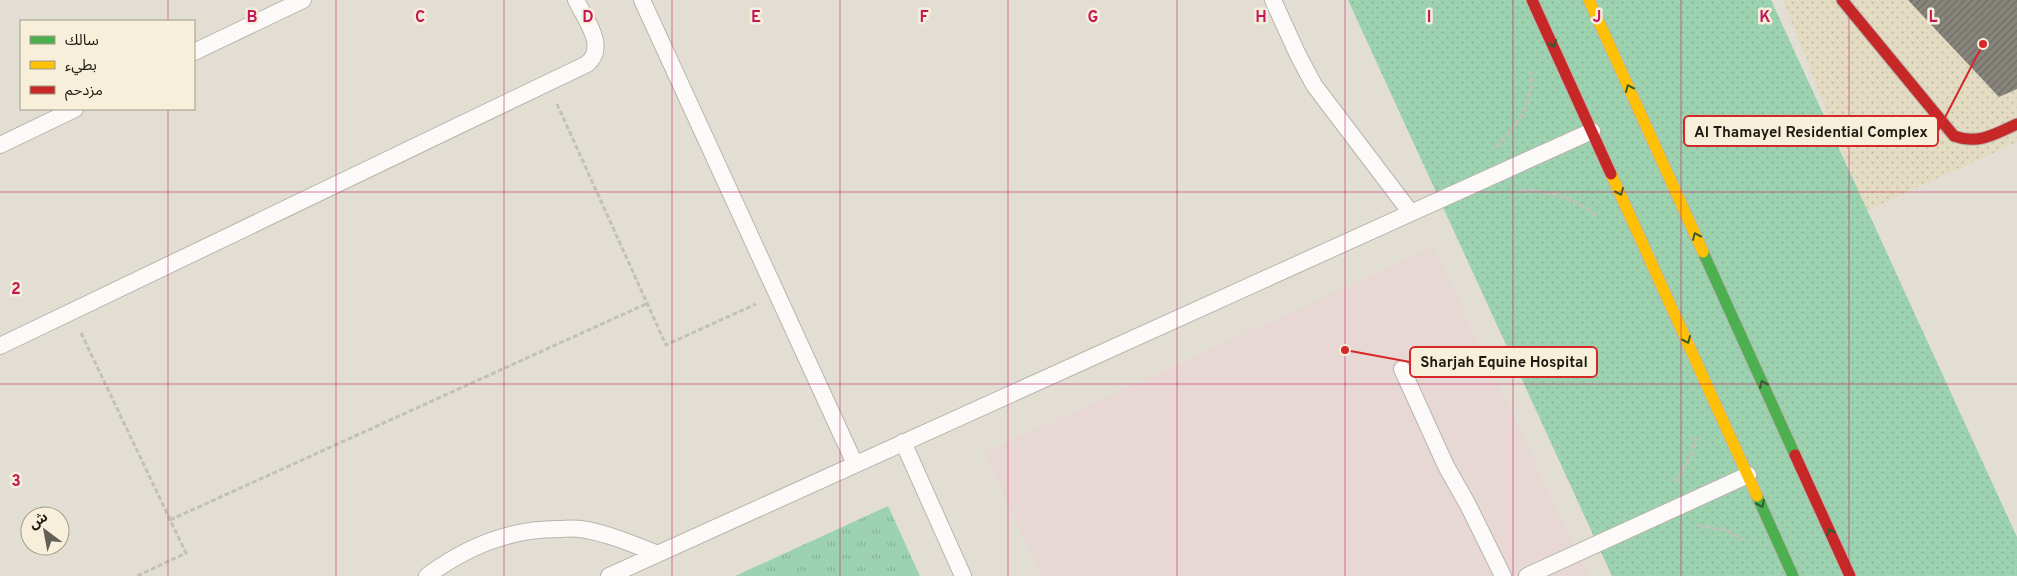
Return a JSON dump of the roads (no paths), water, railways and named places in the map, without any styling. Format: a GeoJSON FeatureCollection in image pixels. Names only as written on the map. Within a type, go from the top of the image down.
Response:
{"type":"FeatureCollection","features":[{"type":"Feature","properties":{"kind":"street"},"geometry":{"type":"LineString","coordinates":[[1532,0],[1794,576]]}},
{"type":"Feature","properties":{"kind":"street"},"geometry":{"type":"LineString","coordinates":[[1589,0],[1850,576]]}},
{"type":"Feature","properties":{"kind":"street"},"geometry":{"type":"LineString","coordinates":[[1842,0],[1954,136],[1962,140],[1979,141],[2017,124]]}},
{"type":"Feature","properties":{"kind":"lane"},"geometry":{"type":"LineString","coordinates":[[195,52],[303,0]]}},
{"type":"Feature","properties":{"kind":"lane"},"geometry":{"type":"LineString","coordinates":[[0,346],[587,64],[594,57],[596,51],[595,39],[576,0]]}},
{"type":"Feature","properties":{"kind":"lane"},"geometry":{"type":"LineString","coordinates":[[642,0],[855,464]]}},
{"type":"Feature","properties":{"kind":"lane"},"geometry":{"type":"LineString","coordinates":[[1273,0],[1314,85],[1411,213]]}},
{"type":"Feature","properties":{"kind":"lane"},"geometry":{"type":"LineString","coordinates":[[0,145],[74,110]]}},
{"type":"Feature","properties":{"kind":"lane"},"geometry":{"type":"LineString","coordinates":[[609,576],[1592,131]]}},
{"type":"Feature","properties":{"kind":"lane"},"geometry":{"type":"LineString","coordinates":[[1402,368],[1446,466],[1468,505],[1503,576]]}},
{"type":"Feature","properties":{"kind":"lane"},"geometry":{"type":"LineString","coordinates":[[903,442],[963,576]]}},
{"type":"Feature","properties":{"kind":"lane"},"geometry":{"type":"LineString","coordinates":[[1527,576],[1748,475]]}},
{"type":"Feature","properties":{"kind":"lane"},"geometry":{"type":"LineString","coordinates":[[427,576],[450,559],[493,539],[538,529],[581,529],[624,541],[658,554]]}},
{"type":"Feature","properties":{"kind":"place","name":"Al Thamayel Residential Complex"},"geometry":{"type":"Point","coordinates":[1983,44]}},
{"type":"Feature","properties":{"kind":"place","name":"Sharjah Equine Hospital"},"geometry":{"type":"Point","coordinates":[1345,350]}}]}
